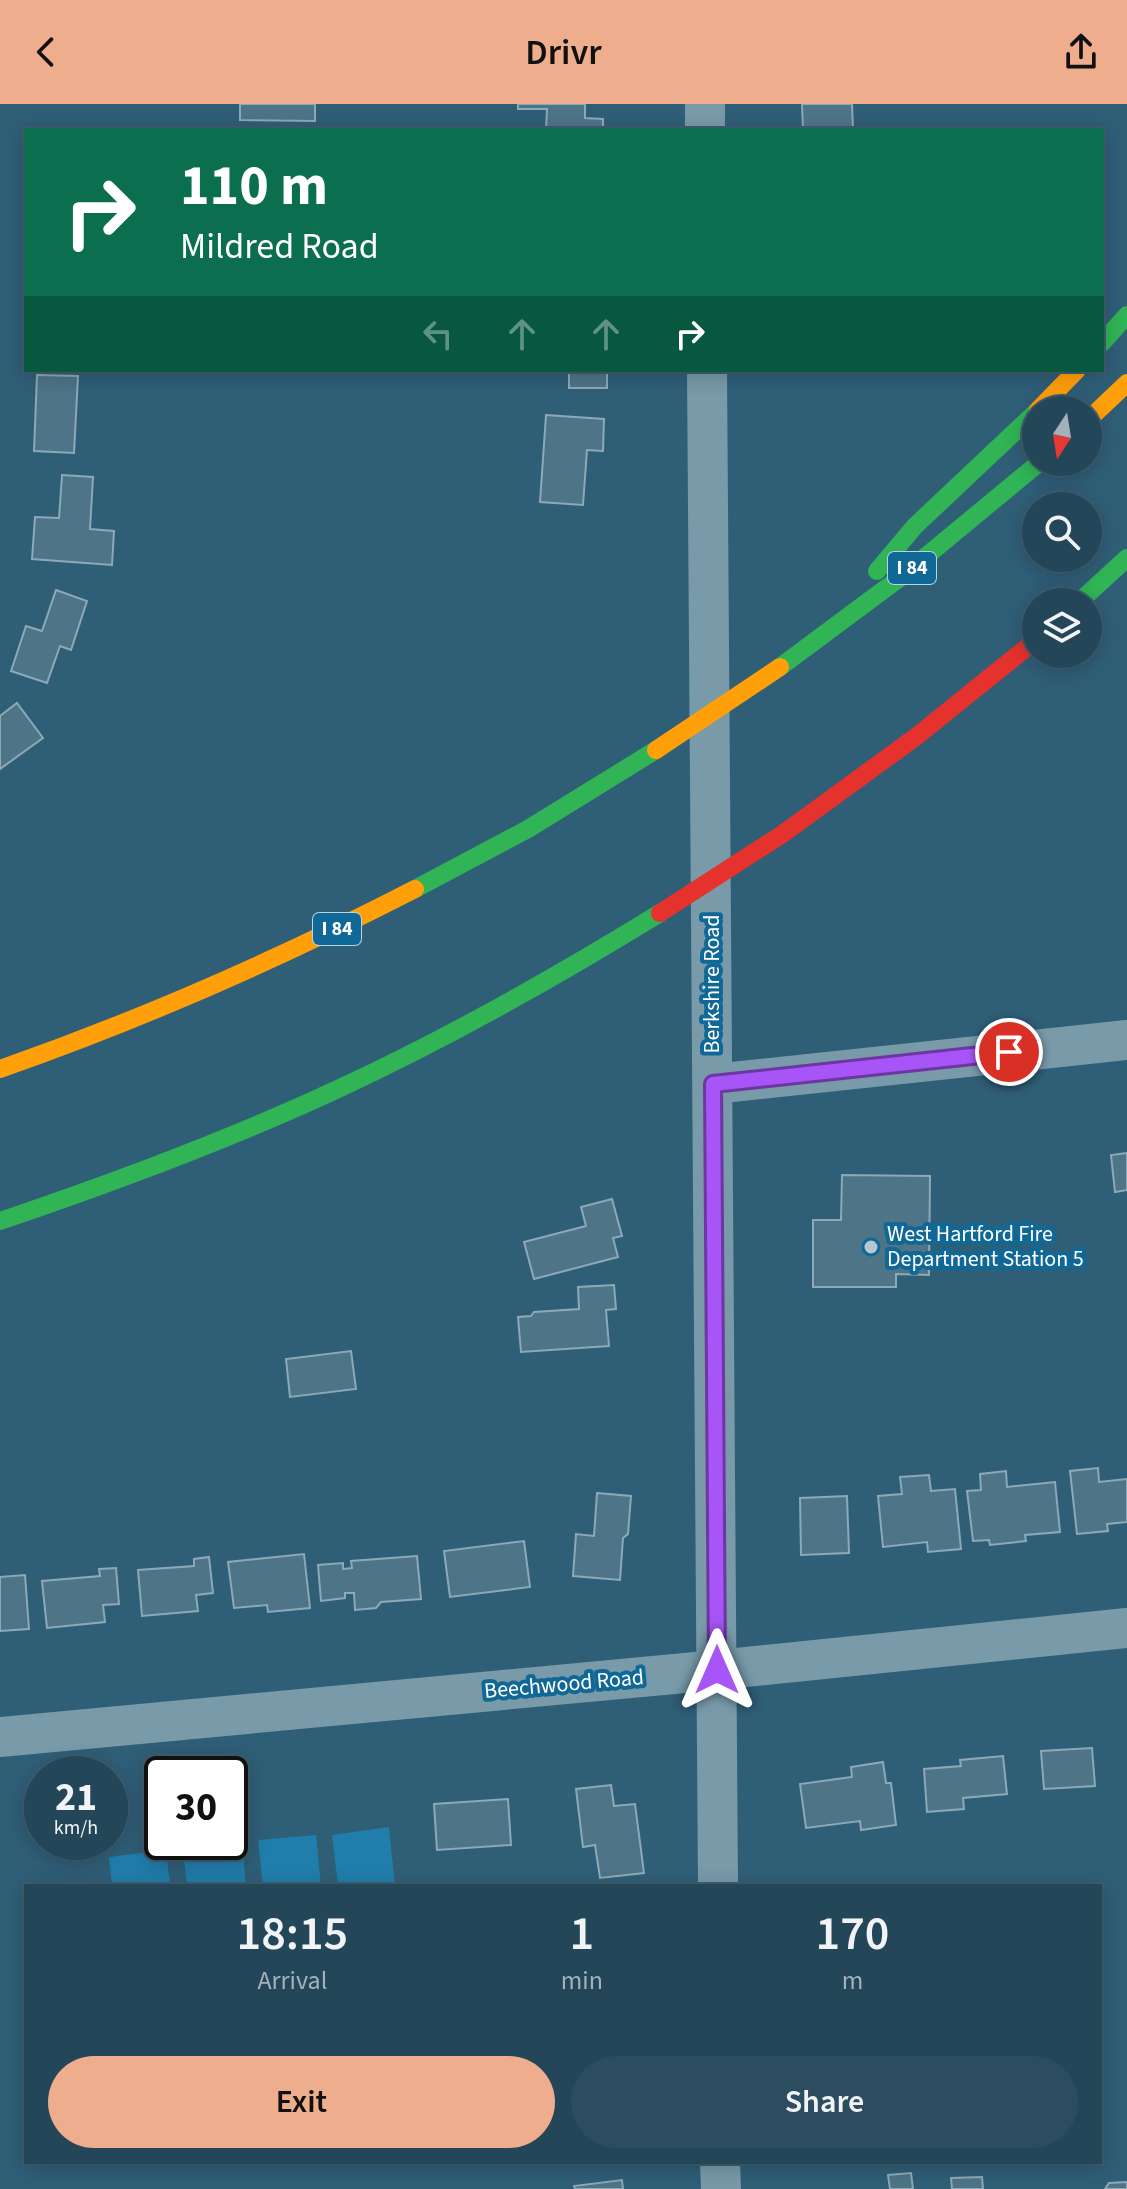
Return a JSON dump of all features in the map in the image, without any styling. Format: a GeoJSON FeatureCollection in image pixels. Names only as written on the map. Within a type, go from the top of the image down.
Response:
{"type":"FeatureCollection","features":[{"type":"Feature","properties":{"kind":"highway"},"geometry":{"type":"LineString","coordinates":[[1104,341],[1127,315]]}},
{"type":"Feature","properties":{"kind":"highway"},"geometry":{"type":"LineString","coordinates":[[1052,396],[1075,372]]}},
{"type":"Feature","properties":{"kind":"highway"},"geometry":{"type":"LineString","coordinates":[[1102,407],[1127,383]]}},
{"type":"Feature","properties":{"kind":"highway"},"geometry":{"type":"LineString","coordinates":[[839,624],[915,526],[1022,425]]}},
{"type":"Feature","properties":{"kind":"highway","name":"I 84"},"geometry":{"type":"LineString","coordinates":[[0,1069],[177,1001],[357,919],[502,844],[656,750],[780,667],[923,559],[1023,476]]}},
{"type":"Feature","properties":{"kind":"highway"},"geometry":{"type":"LineString","coordinates":[[1094,588],[1127,558]]}},
{"type":"Feature","properties":{"kind":"highway"},"geometry":{"type":"LineString","coordinates":[[0,1221],[250,1127],[348,1084],[498,1009],[623,937],[784,833],[917,736],[1022,651]]}},
{"type":"Feature","properties":{"kind":"street"},"geometry":{"type":"LineString","coordinates":[[705,104],[705,128]]}},
{"type":"Feature","properties":{"kind":"street","name":"Berkshire Road"},"geometry":{"type":"LineString","coordinates":[[707,372],[718,1884]]}},
{"type":"Feature","properties":{"kind":"street"},"geometry":{"type":"LineString","coordinates":[[713,1084],[1127,1040]]}},
{"type":"Feature","properties":{"kind":"street","name":"Beechwood Road"},"geometry":{"type":"LineString","coordinates":[[0,1737],[1127,1628]]}},
{"type":"Feature","properties":{"kind":"street"},"geometry":{"type":"LineString","coordinates":[[720,2164],[721,2189]]}},
{"type":"Feature","properties":{"kind":"shaded area"},"geometry":{"type":"Polygon","coordinates":[[[389,1827],[395,1884],[338,1884],[332,1835],[389,1827]]]}},
{"type":"Feature","properties":{"kind":"shaded area"},"geometry":{"type":"Polygon","coordinates":[[[316,1835],[321,1884],[263,1884],[258,1840],[316,1835]]]}},
{"type":"Feature","properties":{"kind":"shaded area"},"geometry":{"type":"Polygon","coordinates":[[[144,1853],[144,1860],[167,1860],[170,1884],[112,1884],[109,1860],[128,1860],[128,1855],[144,1853]]]}},
{"type":"Feature","properties":{"kind":"shaded area"},"geometry":{"type":"Polygon","coordinates":[[[184,1860],[244,1860],[246,1884],[187,1884],[184,1860]]]}},
{"type":"Feature","properties":{"kind":"building"},"geometry":{"type":"Polygon","coordinates":[[[240,104],[315,104],[315,121],[240,120],[240,104]]]}},
{"type":"Feature","properties":{"kind":"building"},"geometry":{"type":"Polygon","coordinates":[[[518,104],[585,104],[585,118],[603,119],[603,128],[546,128],[547,109],[518,109],[518,104]]]}},
{"type":"Feature","properties":{"kind":"building"},"geometry":{"type":"Polygon","coordinates":[[[802,104],[852,104],[853,128],[803,128],[802,104]]]}},
{"type":"Feature","properties":{"kind":"building"},"geometry":{"type":"Polygon","coordinates":[[[569,372],[607,372],[607,388],[569,388],[569,372]]]}},
{"type":"Feature","properties":{"kind":"building"},"geometry":{"type":"Polygon","coordinates":[[[37,375],[78,376],[74,453],[34,451],[37,375]]]}},
{"type":"Feature","properties":{"kind":"building"},"geometry":{"type":"Polygon","coordinates":[[[546,415],[604,419],[603,451],[587,450],[583,505],[540,502],[546,415]]]}},
{"type":"Feature","properties":{"kind":"building"},"geometry":{"type":"Polygon","coordinates":[[[62,475],[93,477],[90,529],[114,531],[112,565],[32,559],[35,517],[59,518],[62,475]]]}},
{"type":"Feature","properties":{"kind":"building"},"geometry":{"type":"Polygon","coordinates":[[[56,590],[87,601],[71,650],[60,646],[47,683],[11,671],[26,626],[42,631],[56,590]]]}},
{"type":"Feature","properties":{"kind":"building"},"geometry":{"type":"Polygon","coordinates":[[[17,703],[43,738],[0,769],[0,716],[17,703]]]}},
{"type":"Feature","properties":{"kind":"building"},"geometry":{"type":"Polygon","coordinates":[[[1127,1153],[1127,1190],[1115,1192],[1111,1155],[1127,1153]]]}},
{"type":"Feature","properties":{"kind":"building","name":"West Hartford Fire Department Station 5"},"geometry":{"type":"Polygon","coordinates":[[[842,1175],[930,1176],[929,1275],[896,1274],[896,1287],[813,1287],[813,1220],[841,1220],[842,1175]]]}},
{"type":"Feature","properties":{"kind":"building"},"geometry":{"type":"Polygon","coordinates":[[[612,1199],[622,1236],[613,1238],[618,1257],[534,1279],[524,1242],[586,1226],[581,1207],[612,1199]]]}},
{"type":"Feature","properties":{"kind":"building"},"geometry":{"type":"Polygon","coordinates":[[[614,1285],[616,1309],[606,1310],[609,1346],[521,1352],[518,1317],[531,1316],[534,1312],[579,1309],[578,1287],[614,1285]]]}},
{"type":"Feature","properties":{"kind":"building"},"geometry":{"type":"Polygon","coordinates":[[[351,1351],[356,1389],[290,1397],[286,1359],[351,1351]]]}},
{"type":"Feature","properties":{"kind":"building"},"geometry":{"type":"Polygon","coordinates":[[[1098,1468],[1099,1482],[1127,1479],[1127,1522],[1107,1524],[1108,1531],[1077,1534],[1070,1471],[1098,1468]]]}},
{"type":"Feature","properties":{"kind":"building"},"geometry":{"type":"Polygon","coordinates":[[[1006,1471],[1007,1487],[1055,1482],[1060,1532],[1025,1535],[1026,1541],[990,1545],[989,1540],[973,1541],[967,1491],[981,1490],[980,1474],[1006,1471]]]}},
{"type":"Feature","properties":{"kind":"building"},"geometry":{"type":"Polygon","coordinates":[[[929,1475],[931,1491],[955,1489],[961,1549],[928,1552],[927,1542],[883,1547],[878,1496],[902,1494],[900,1477],[929,1475]]]}},
{"type":"Feature","properties":{"kind":"building"},"geometry":{"type":"Polygon","coordinates":[[[597,1493],[631,1496],[628,1534],[623,1538],[620,1580],[573,1576],[576,1534],[594,1536],[597,1493]]]}},
{"type":"Feature","properties":{"kind":"building"},"geometry":{"type":"Polygon","coordinates":[[[847,1496],[849,1553],[801,1555],[800,1498],[847,1496]]]}},
{"type":"Feature","properties":{"kind":"building"},"geometry":{"type":"Polygon","coordinates":[[[524,1541],[530,1587],[450,1597],[444,1551],[524,1541]]]}},
{"type":"Feature","properties":{"kind":"building"},"geometry":{"type":"Polygon","coordinates":[[[304,1554],[310,1608],[268,1612],[267,1605],[234,1608],[228,1562],[304,1554]]]}},
{"type":"Feature","properties":{"kind":"building"},"geometry":{"type":"Polygon","coordinates":[[[417,1556],[421,1599],[381,1602],[376,1608],[355,1610],[354,1593],[345,1593],[345,1598],[321,1601],[318,1565],[343,1563],[343,1569],[352,1568],[351,1561],[417,1556]]]}},
{"type":"Feature","properties":{"kind":"building"},"geometry":{"type":"Polygon","coordinates":[[[209,1557],[213,1593],[196,1595],[198,1611],[142,1616],[138,1570],[194,1566],[194,1559],[209,1557]]]}},
{"type":"Feature","properties":{"kind":"building"},"geometry":{"type":"Polygon","coordinates":[[[116,1568],[119,1604],[103,1605],[105,1622],[47,1628],[42,1581],[100,1576],[99,1569],[116,1568]]]}},
{"type":"Feature","properties":{"kind":"building"},"geometry":{"type":"Polygon","coordinates":[[[25,1575],[29,1629],[0,1631],[0,1577],[25,1575]]]}},
{"type":"Feature","properties":{"kind":"building"},"geometry":{"type":"Polygon","coordinates":[[[1092,1748],[1095,1786],[1044,1789],[1041,1751],[1092,1748]]]}},
{"type":"Feature","properties":{"kind":"building"},"geometry":{"type":"Polygon","coordinates":[[[1003,1756],[1007,1794],[963,1798],[964,1809],[927,1812],[924,1769],[961,1766],[960,1760],[1003,1756]]]}},
{"type":"Feature","properties":{"kind":"building"},"geometry":{"type":"Polygon","coordinates":[[[883,1762],[886,1783],[891,1783],[896,1825],[861,1830],[860,1821],[806,1828],[800,1784],[852,1777],[851,1767],[883,1762]]]}},
{"type":"Feature","properties":{"kind":"building"},"geometry":{"type":"Polygon","coordinates":[[[611,1785],[614,1806],[635,1804],[644,1873],[600,1878],[595,1845],[583,1847],[576,1789],[611,1785]]]}},
{"type":"Feature","properties":{"kind":"building"},"geometry":{"type":"Polygon","coordinates":[[[508,1799],[511,1845],[437,1850],[434,1804],[508,1799]]]}},
{"type":"Feature","properties":{"kind":"building"},"geometry":{"type":"Polygon","coordinates":[[[911,2173],[913,2189],[890,2189],[888,2175],[911,2173]]]}},
{"type":"Feature","properties":{"kind":"building"},"geometry":{"type":"Polygon","coordinates":[[[982,2177],[983,2189],[952,2189],[951,2178],[982,2177]]]}},
{"type":"Feature","properties":{"kind":"building"},"geometry":{"type":"Polygon","coordinates":[[[622,2180],[623,2189],[575,2189],[574,2186],[622,2180]]]}},
{"type":"Feature","properties":{"kind":"building"},"geometry":{"type":"Polygon","coordinates":[[[1127,2182],[1127,2189],[1105,2189],[1109,2183],[1127,2182]]]}},
{"type":"Feature","properties":{"kind":"traffic: fast"},"geometry":{"type":"LineString","coordinates":[[1104,341],[1127,315]]}},
{"type":"Feature","properties":{"kind":"traffic: fast"},"geometry":{"type":"LineString","coordinates":[[877,571],[915,526],[1022,425]]}},
{"type":"Feature","properties":{"kind":"traffic: fast"},"geometry":{"type":"LineString","coordinates":[[780,667],[901,577],[1023,476]]}},
{"type":"Feature","properties":{"kind":"traffic: fast"},"geometry":{"type":"LineString","coordinates":[[1094,588],[1127,558]]}},
{"type":"Feature","properties":{"kind":"traffic: fast"},"geometry":{"type":"LineString","coordinates":[[415,889],[528,829],[656,750]]}},
{"type":"Feature","properties":{"kind":"traffic: fast"},"geometry":{"type":"LineString","coordinates":[[0,1221],[172,1159],[340,1088],[502,1005],[660,913]]}},
{"type":"Feature","properties":{"kind":"traffic: slow"},"geometry":{"type":"LineString","coordinates":[[1052,396],[1075,372]]}},
{"type":"Feature","properties":{"kind":"traffic: slow"},"geometry":{"type":"LineString","coordinates":[[1102,407],[1127,383]]}},
{"type":"Feature","properties":{"kind":"traffic: slow"},"geometry":{"type":"LineString","coordinates":[[656,750],[780,667]]}},
{"type":"Feature","properties":{"kind":"traffic: slow"},"geometry":{"type":"LineString","coordinates":[[0,1069],[211,986],[415,889]]}},
{"type":"Feature","properties":{"kind":"traffic: jam"},"geometry":{"type":"LineString","coordinates":[[784,833],[917,736],[1022,651]]}},
{"type":"Feature","properties":{"kind":"traffic: jam"},"geometry":{"type":"LineString","coordinates":[[660,913],[784,833]]}},
{"type":"Feature","properties":{"kind":"place","name":"West Hartford Fire Department Station 5"},"geometry":{"type":"Point","coordinates":[871,1247]}},
{"type":"Feature","properties":{"kind":"route"},"geometry":{"type":"LineString","coordinates":[[717,1670],[713,1084],[1009,1052]]}}]}
